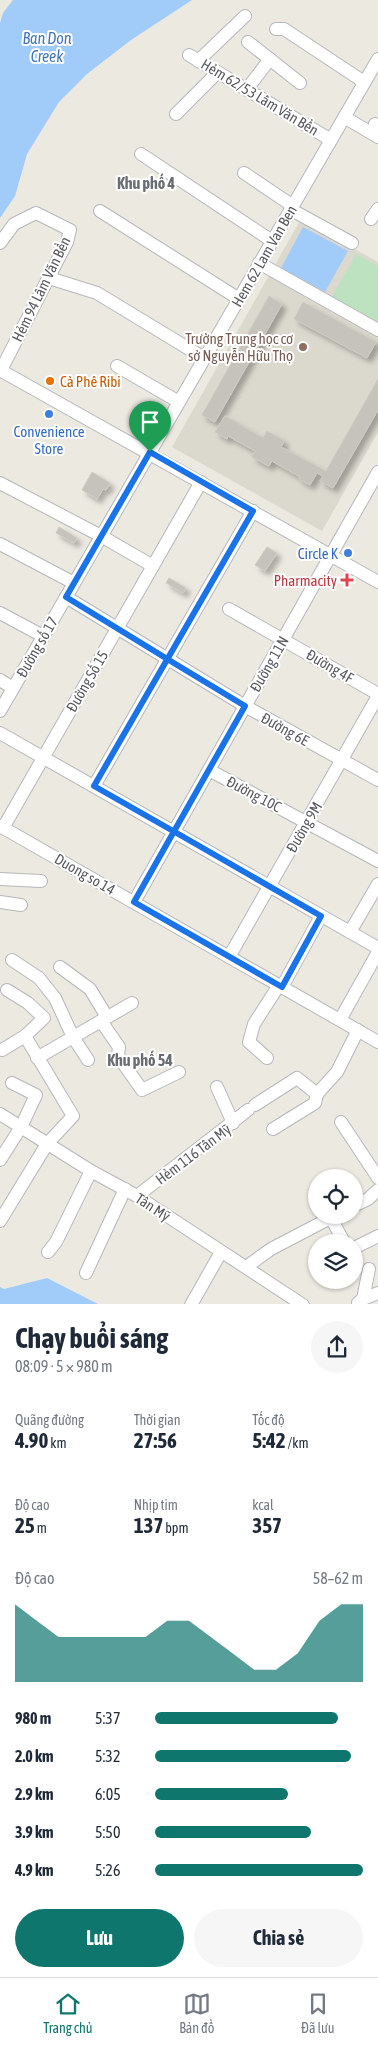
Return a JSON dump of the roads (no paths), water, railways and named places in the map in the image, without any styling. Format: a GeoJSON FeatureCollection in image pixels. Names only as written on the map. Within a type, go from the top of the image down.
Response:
{"type":"FeatureCollection","features":[{"type":"Feature","properties":{"kind":"street","name":"Hẻm 62/53 Lâm Văn Bền"},"geometry":{"type":"LineString","coordinates":[[245,16],[194,58],[331,140]]}},
{"type":"Feature","properties":{"kind":"street"},"geometry":{"type":"LineString","coordinates":[[276,29],[284,29],[364,82]]}},
{"type":"Feature","properties":{"kind":"street"},"geometry":{"type":"LineString","coordinates":[[248,42],[300,83]]}},
{"type":"Feature","properties":{"kind":"street"},"geometry":{"type":"LineString","coordinates":[[246,89],[270,59]]}},
{"type":"Feature","properties":{"kind":"street","name":"Hem 62 Lam Van Ben"},"geometry":{"type":"LineString","coordinates":[[150,452],[378,59]]}},
{"type":"Feature","properties":{"kind":"street"},"geometry":{"type":"LineString","coordinates":[[176,114],[217,73]]}},
{"type":"Feature","properties":{"kind":"street"},"geometry":{"type":"LineString","coordinates":[[344,117],[378,137]]}},
{"type":"Feature","properties":{"kind":"street"},"geometry":{"type":"LineString","coordinates":[[141,154],[272,241]]}},
{"type":"Feature","properties":{"kind":"street"},"geometry":{"type":"LineString","coordinates":[[244,173],[292,208],[352,243]]}},
{"type":"Feature","properties":{"kind":"street"},"geometry":{"type":"LineString","coordinates":[[100,211],[239,299]]}},
{"type":"Feature","properties":{"kind":"street","name":"Hẻm 94 Lâm Văn Bền"},"geometry":{"type":"LineString","coordinates":[[0,243],[14,224],[36,213],[70,230],[67,242],[0,370]]}},
{"type":"Feature","properties":{"kind":"street"},"geometry":{"type":"LineString","coordinates":[[259,263],[378,330]]}},
{"type":"Feature","properties":{"kind":"street"},"geometry":{"type":"LineString","coordinates":[[49,278],[97,293],[204,358]]}},
{"type":"Feature","properties":{"kind":"street"},"geometry":{"type":"LineString","coordinates":[[117,366],[179,402]]}},
{"type":"Feature","properties":{"kind":"street"},"geometry":{"type":"LineString","coordinates":[[0,370],[150,452],[378,582]]}},
{"type":"Feature","properties":{"kind":"street","name":"Đường số 17"},"geometry":{"type":"LineString","coordinates":[[0,711],[150,452]]}},
{"type":"Feature","properties":{"kind":"street","name":"Đường 11N"},"geometry":{"type":"LineString","coordinates":[[134,902],[378,472]]}},
{"type":"Feature","properties":{"kind":"street","name":"Đường Số 15"},"geometry":{"type":"LineString","coordinates":[[2,827],[201,482]]}},
{"type":"Feature","properties":{"kind":"street"},"geometry":{"type":"LineString","coordinates":[[0,483],[101,536],[153,566]]}},
{"type":"Feature","properties":{"kind":"street"},"geometry":{"type":"LineString","coordinates":[[94,786],[253,511]]}},
{"type":"Feature","properties":{"kind":"street"},"geometry":{"type":"LineString","coordinates":[[0,544],[74,583]]}},
{"type":"Feature","properties":{"kind":"street","name":"Đường 6E"},"geometry":{"type":"LineString","coordinates":[[66,597],[245,706],[378,780]]}},
{"type":"Feature","properties":{"kind":"street","name":"Đường 4F"},"geometry":{"type":"LineString","coordinates":[[230,609],[378,695]]}},
{"type":"Feature","properties":{"kind":"street"},"geometry":{"type":"LineString","coordinates":[[0,613],[43,636]]}},
{"type":"Feature","properties":{"kind":"street"},"geometry":{"type":"LineString","coordinates":[[0,680],[13,688]]}},
{"type":"Feature","properties":{"kind":"street","name":"Đường 9M"},"geometry":{"type":"LineString","coordinates":[[229,957],[378,695]]}},
{"type":"Feature","properties":{"kind":"street"},"geometry":{"type":"LineString","coordinates":[[0,733],[378,948]]}},
{"type":"Feature","properties":{"kind":"street","name":"Đường 10C"},"geometry":{"type":"LineString","coordinates":[[209,770],[378,861]]}},
{"type":"Feature","properties":{"kind":"street","name":"Duong so 14"},"geometry":{"type":"LineString","coordinates":[[2,827],[378,1042]]}},
{"type":"Feature","properties":{"kind":"street"},"geometry":{"type":"LineString","coordinates":[[0,879],[41,881]]}},
{"type":"Feature","properties":{"kind":"street"},"geometry":{"type":"LineString","coordinates":[[350,932],[378,884]]}},
{"type":"Feature","properties":{"kind":"street"},"geometry":{"type":"LineString","coordinates":[[0,902],[21,906]]}},
{"type":"Feature","properties":{"kind":"street"},"geometry":{"type":"LineString","coordinates":[[267,1058],[249,1042],[254,1024],[280,986],[321,916]]}},
{"type":"Feature","properties":{"kind":"street"},"geometry":{"type":"LineString","coordinates":[[340,1020],[378,952]]}},
{"type":"Feature","properties":{"kind":"street"},"geometry":{"type":"LineString","coordinates":[[12,960],[39,978],[55,998],[73,1037],[88,1060]]}},
{"type":"Feature","properties":{"kind":"street"},"geometry":{"type":"LineString","coordinates":[[60,967],[90,989],[120,1047],[118,1056],[142,1090],[179,1072]]}},
{"type":"Feature","properties":{"kind":"street"},"geometry":{"type":"LineString","coordinates":[[2,1050],[24,1036],[44,1018],[28,1003],[6,990]]}},
{"type":"Feature","properties":{"kind":"street"},"geometry":{"type":"LineString","coordinates":[[38,1058],[132,1003]]}},
{"type":"Feature","properties":{"kind":"street"},"geometry":{"type":"LineString","coordinates":[[273,1129],[315,1103],[317,1094],[337,1072],[358,1030]]}},
{"type":"Feature","properties":{"kind":"street"},"geometry":{"type":"LineString","coordinates":[[0,1221],[47,1144],[73,1116],[24,1036]]}},
{"type":"Feature","properties":{"kind":"street","name":"Hẻm 116 Tân Mỹ"},"geometry":{"type":"LineString","coordinates":[[137,1196],[252,1107],[297,1078],[317,1094]]}},
{"type":"Feature","properties":{"kind":"street"},"geometry":{"type":"LineString","coordinates":[[0,1160],[21,1127],[36,1095],[12,1083]]}},
{"type":"Feature","properties":{"kind":"street"},"geometry":{"type":"LineString","coordinates":[[217,1087],[233,1123]]}},
{"type":"Feature","properties":{"kind":"street","name":"Tân Mỹ"},"geometry":{"type":"LineString","coordinates":[[0,1114],[91,1172],[137,1196],[298,1303]]}},
{"type":"Feature","properties":{"kind":"street"},"geometry":{"type":"LineString","coordinates":[[341,1122],[378,1178]]}},
{"type":"Feature","properties":{"kind":"street"},"geometry":{"type":"LineString","coordinates":[[48,1252],[56,1242],[91,1172]]}},
{"type":"Feature","properties":{"kind":"street"},"geometry":{"type":"LineString","coordinates":[[86,1273],[125,1189]]}},
{"type":"Feature","properties":{"kind":"street"},"geometry":{"type":"LineString","coordinates":[[363,1202],[378,1190]]}},
{"type":"Feature","properties":{"kind":"street"},"geometry":{"type":"LineString","coordinates":[[246,1267],[271,1249],[319,1224]]}},
{"type":"Feature","properties":{"kind":"street"},"geometry":{"type":"LineString","coordinates":[[363,1244],[378,1236]]}},
{"type":"Feature","properties":{"kind":"street"},"geometry":{"type":"LineString","coordinates":[[191,1304],[221,1252]]}},
{"type":"Feature","properties":{"kind":"street"},"geometry":{"type":"LineString","coordinates":[[359,1302],[369,1269]]}},
{"type":"Feature","properties":{"kind":"street"},"geometry":{"type":"LineString","coordinates":[[359,1302],[378,1293]]}},
{"type":"Feature","properties":{"kind":"water","name":"Ban Don Creek"},"geometry":{"type":"Polygon","coordinates":[[[13,0],[192,0],[131,40],[87,74],[59,102],[27,154],[15,196],[0,218],[0,23],[3,13],[13,0]]]}},
{"type":"Feature","properties":{"kind":"water"},"geometry":{"type":"Polygon","coordinates":[[[303,227],[348,251],[325,292],[281,268],[303,227]]]}},
{"type":"Feature","properties":{"kind":"water"},"geometry":{"type":"Polygon","coordinates":[[[47,1278],[98,1304],[0,1304],[0,1287],[4,1289],[47,1278]]]}},
{"type":"Feature","properties":{"kind":"place","name":"Trường Trung học cơ sở Nguyễn Hữu Thọ"},"geometry":{"type":"Point","coordinates":[303,347]}},
{"type":"Feature","properties":{"kind":"place","name":"Cà Phê Ribi"},"geometry":{"type":"Point","coordinates":[50,381]}},
{"type":"Feature","properties":{"kind":"place","name":"Convenience Store"},"geometry":{"type":"Point","coordinates":[49,414]}},
{"type":"Feature","properties":{"kind":"place","name":"Circle K"},"geometry":{"type":"Point","coordinates":[348,553]}},
{"type":"Feature","properties":{"kind":"place","name":"Pharmacity"},"geometry":{"type":"Point","coordinates":[347,580]}},
{"type":"Feature","properties":{"kind":"district","name":"Khu phố 4"},"geometry":{"type":"Point","coordinates":[146,183]}},
{"type":"Feature","properties":{"kind":"district","name":"Khu phố 54"},"geometry":{"type":"Point","coordinates":[140,1060]}}]}
